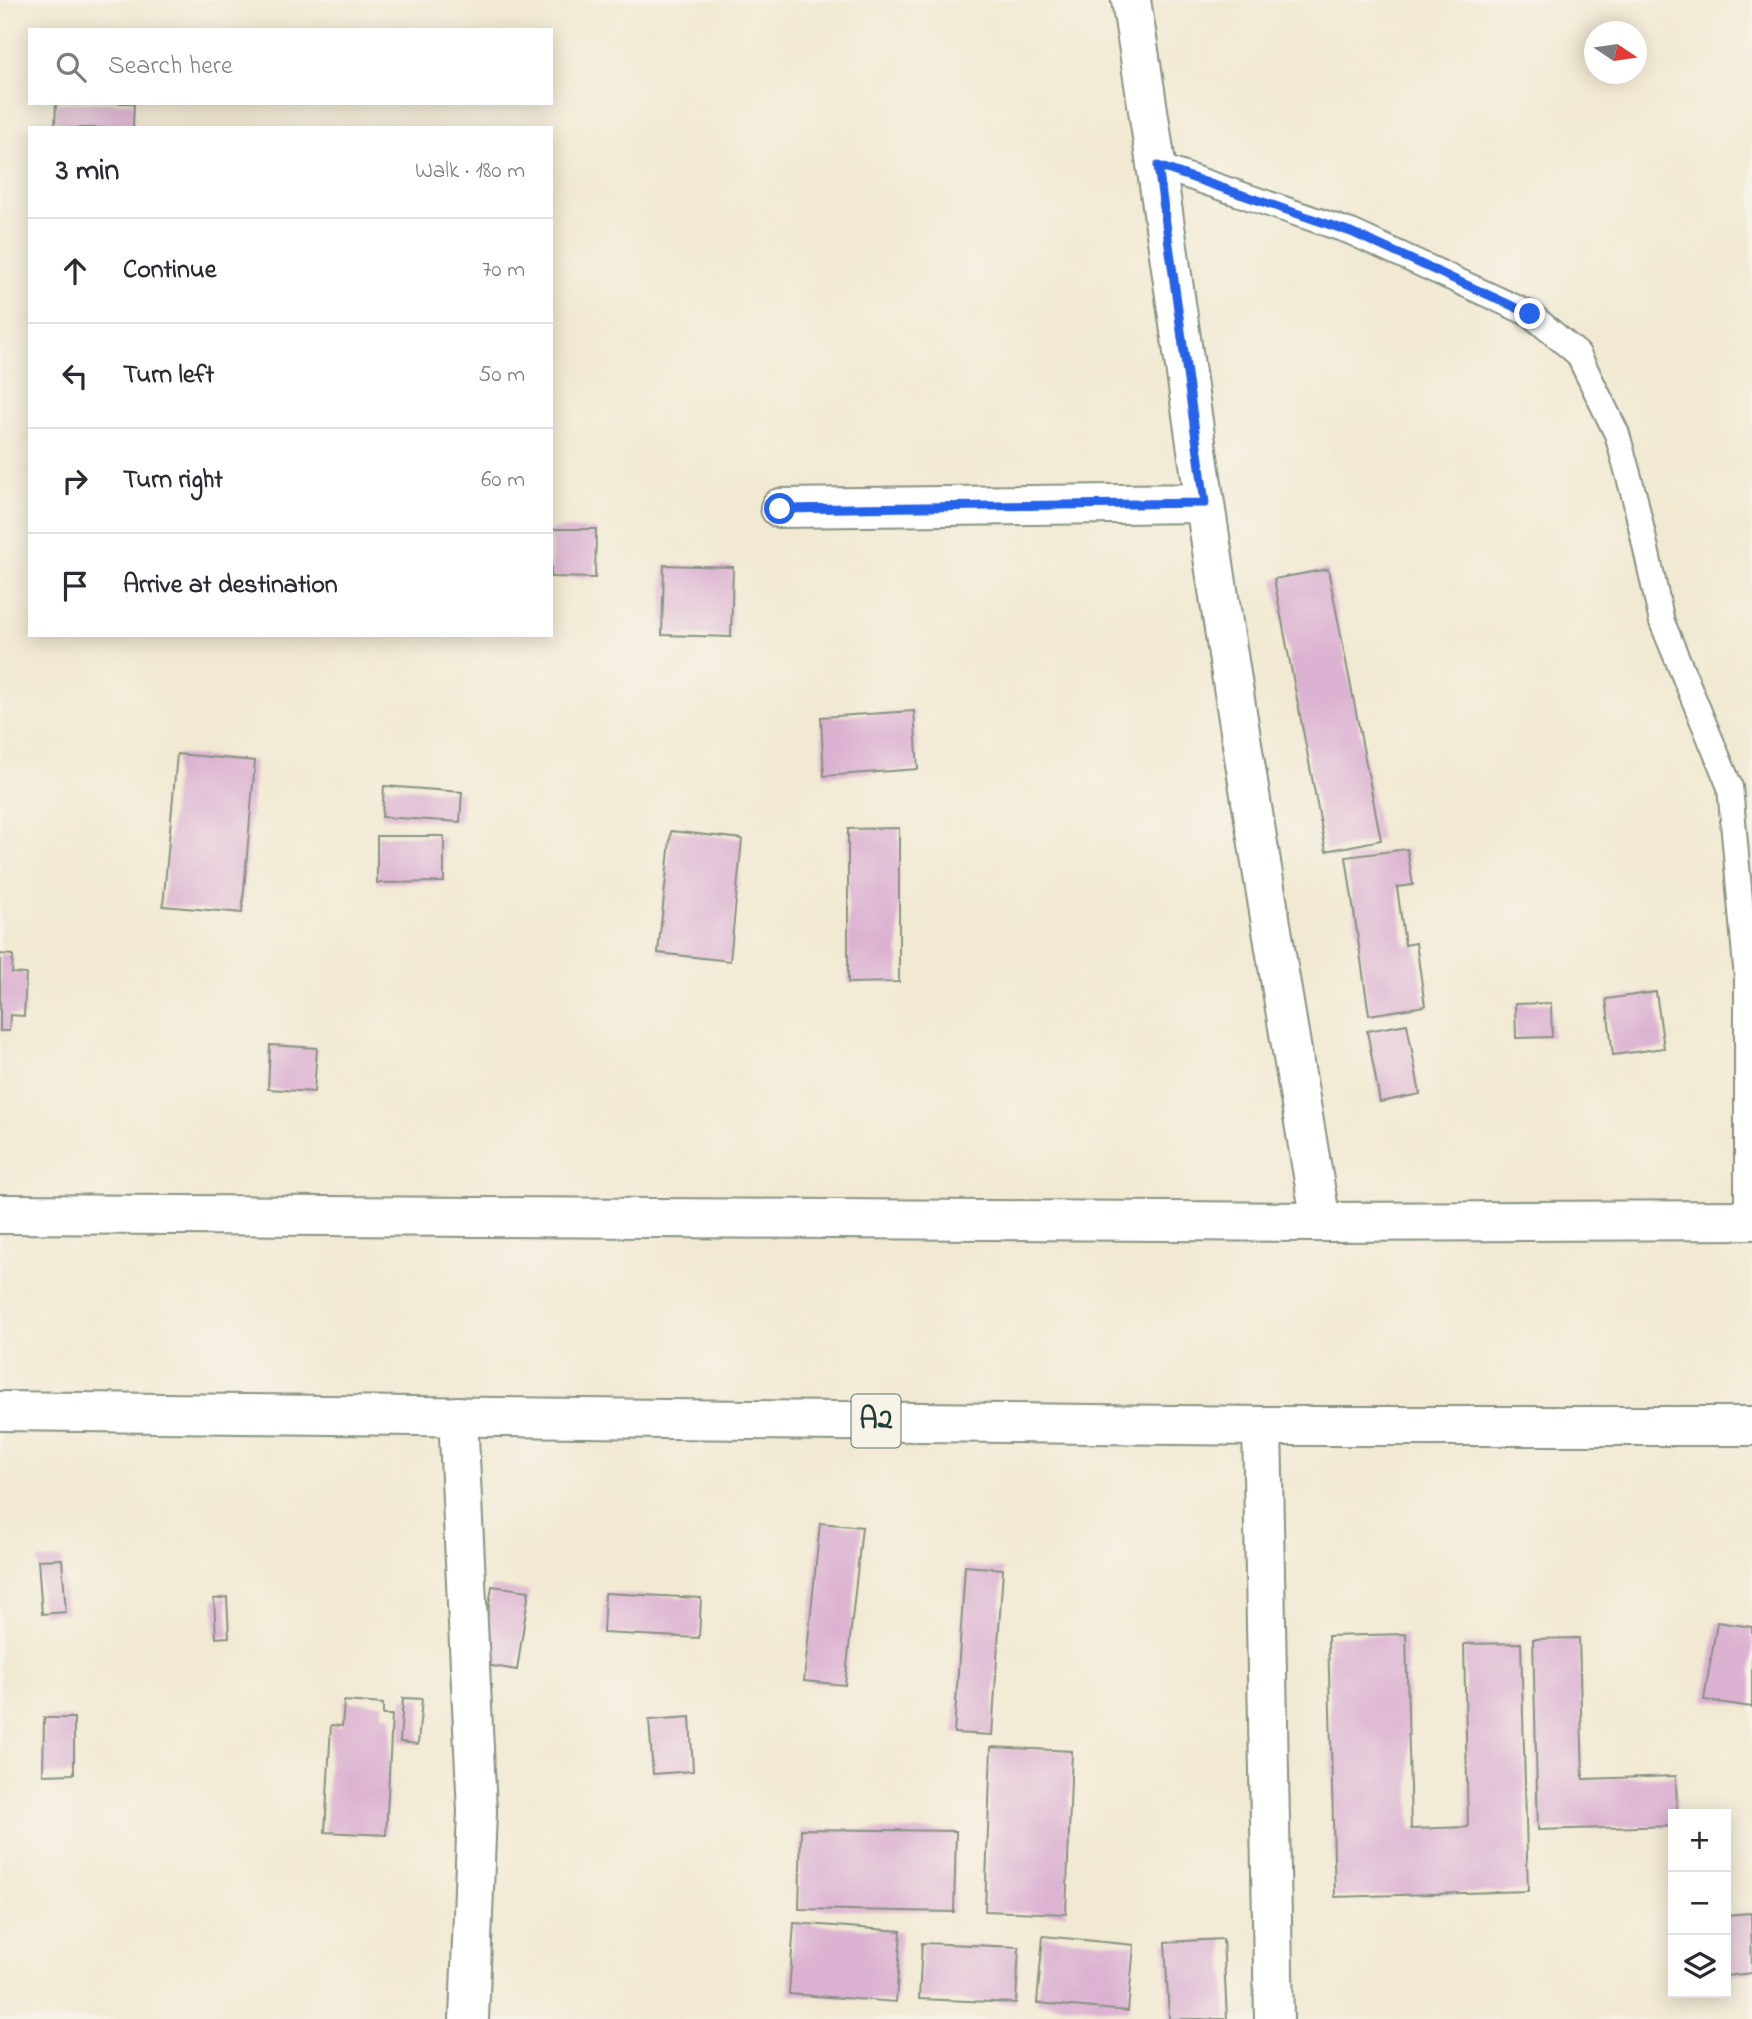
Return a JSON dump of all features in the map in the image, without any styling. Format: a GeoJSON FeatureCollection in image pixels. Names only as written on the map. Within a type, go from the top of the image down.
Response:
{"type":"FeatureCollection","features":[{"type":"Feature","properties":{"kind":"main road"},"geometry":{"type":"LineString","coordinates":[[1131,0],[1158,166],[1205,503],[1321,1222]]}},
{"type":"Feature","properties":{"kind":"main road"},"geometry":{"type":"LineString","coordinates":[[780,509],[1205,503]]}},
{"type":"Feature","properties":{"kind":"main road"},"geometry":{"type":"LineString","coordinates":[[0,1214],[1321,1222],[1749,1220]]}},
{"type":"Feature","properties":{"kind":"main road","name":"A2"},"geometry":{"type":"LineString","coordinates":[[0,1411],[1262,1426],[1752,1426]]}},
{"type":"Feature","properties":{"kind":"main road"},"geometry":{"type":"LineString","coordinates":[[458,1416],[477,1811],[469,2019]]}},
{"type":"Feature","properties":{"kind":"main road"},"geometry":{"type":"LineString","coordinates":[[1262,1426],[1274,2019]]}},
{"type":"Feature","properties":{"kind":"lane"},"geometry":{"type":"LineString","coordinates":[[1158,166],[1351,232],[1530,314],[1578,354],[1618,434],[1662,622],[1730,787],[1747,979],[1749,1220]]}},
{"type":"Feature","properties":{"kind":"building"},"geometry":{"type":"Polygon","coordinates":[[[56,105],[134,105],[133,126],[55,126],[56,105]]]}},
{"type":"Feature","properties":{"kind":"building"},"geometry":{"type":"Polygon","coordinates":[[[553,529],[596,529],[595,578],[553,577],[553,529]]]}},
{"type":"Feature","properties":{"kind":"building"},"geometry":{"type":"Polygon","coordinates":[[[664,565],[733,567],[731,637],[662,635],[664,565]]]}},
{"type":"Feature","properties":{"kind":"building"},"geometry":{"type":"Polygon","coordinates":[[[1328,569],[1381,840],[1326,851],[1274,579],[1328,569]]]}},
{"type":"Feature","properties":{"kind":"building"},"geometry":{"type":"Polygon","coordinates":[[[914,711],[918,769],[824,776],[821,717],[914,711]]]}},
{"type":"Feature","properties":{"kind":"building"},"geometry":{"type":"Polygon","coordinates":[[[177,754],[255,761],[242,913],[163,906],[177,754]]]}},
{"type":"Feature","properties":{"kind":"building"},"geometry":{"type":"Polygon","coordinates":[[[384,786],[462,792],[460,822],[382,817],[384,786]]]}},
{"type":"Feature","properties":{"kind":"building"},"geometry":{"type":"Polygon","coordinates":[[[899,828],[899,982],[848,983],[848,829],[899,828]]]}},
{"type":"Feature","properties":{"kind":"building"},"geometry":{"type":"Polygon","coordinates":[[[671,831],[742,839],[730,961],[658,953],[671,831]]]}},
{"type":"Feature","properties":{"kind":"building"},"geometry":{"type":"Polygon","coordinates":[[[377,836],[444,836],[444,882],[377,883],[377,836]]]}},
{"type":"Feature","properties":{"kind":"building"},"geometry":{"type":"Polygon","coordinates":[[[1407,849],[1413,885],[1397,887],[1405,945],[1416,943],[1425,1006],[1369,1015],[1346,857],[1407,849]]]}},
{"type":"Feature","properties":{"kind":"building"},"geometry":{"type":"Polygon","coordinates":[[[0,954],[13,955],[12,973],[26,974],[24,1016],[10,1015],[9,1031],[0,1031],[0,954]]]}},
{"type":"Feature","properties":{"kind":"building"},"geometry":{"type":"Polygon","coordinates":[[[1656,992],[1664,1048],[1613,1055],[1606,999],[1656,992]]]}},
{"type":"Feature","properties":{"kind":"building"},"geometry":{"type":"Polygon","coordinates":[[[1551,1003],[1552,1037],[1516,1038],[1515,1004],[1551,1003]]]}},
{"type":"Feature","properties":{"kind":"building"},"geometry":{"type":"Polygon","coordinates":[[[1407,1024],[1420,1094],[1380,1102],[1367,1031],[1407,1024]]]}},
{"type":"Feature","properties":{"kind":"building"},"geometry":{"type":"Polygon","coordinates":[[[270,1045],[317,1048],[314,1092],[268,1089],[270,1045]]]}},
{"type":"Feature","properties":{"kind":"building"},"geometry":{"type":"Polygon","coordinates":[[[820,1523],[862,1527],[845,1685],[804,1681],[820,1523]]]}},
{"type":"Feature","properties":{"kind":"building"},"geometry":{"type":"Polygon","coordinates":[[[62,1559],[66,1612],[42,1614],[38,1560],[62,1559]]]}},
{"type":"Feature","properties":{"kind":"building"},"geometry":{"type":"Polygon","coordinates":[[[965,1566],[1003,1569],[992,1735],[954,1733],[965,1566]]]}},
{"type":"Feature","properties":{"kind":"building"},"geometry":{"type":"Polygon","coordinates":[[[492,1586],[529,1591],[517,1670],[480,1664],[492,1586]]]}},
{"type":"Feature","properties":{"kind":"building"},"geometry":{"type":"Polygon","coordinates":[[[605,1593],[701,1598],[699,1638],[603,1633],[605,1593]]]}},
{"type":"Feature","properties":{"kind":"building"},"geometry":{"type":"Polygon","coordinates":[[[227,1597],[229,1637],[216,1638],[214,1599],[227,1597]]]}},
{"type":"Feature","properties":{"kind":"building"},"geometry":{"type":"Polygon","coordinates":[[[1717,1622],[1752,1627],[1752,1707],[1704,1700],[1717,1622]]]}},
{"type":"Feature","properties":{"kind":"building"},"geometry":{"type":"Polygon","coordinates":[[[1406,1634],[1411,1829],[1468,1827],[1464,1644],[1521,1643],[1528,1891],[1335,1897],[1328,1636],[1406,1634]]]}},
{"type":"Feature","properties":{"kind":"building"},"geometry":{"type":"Polygon","coordinates":[[[1579,1638],[1583,1779],[1676,1776],[1677,1809],[1668,1809],[1668,1826],[1538,1830],[1533,1639],[1579,1638]]]}},
{"type":"Feature","properties":{"kind":"building"},"geometry":{"type":"Polygon","coordinates":[[[403,1698],[422,1699],[418,1744],[400,1742],[403,1698]]]}},
{"type":"Feature","properties":{"kind":"building"},"geometry":{"type":"Polygon","coordinates":[[[344,1701],[383,1704],[383,1715],[392,1715],[386,1835],[325,1832],[331,1725],[342,1726],[344,1701]]]}},
{"type":"Feature","properties":{"kind":"building"},"geometry":{"type":"Polygon","coordinates":[[[690,1717],[693,1771],[653,1774],[649,1720],[690,1717]]]}},
{"type":"Feature","properties":{"kind":"building"},"geometry":{"type":"Polygon","coordinates":[[[44,1718],[74,1718],[74,1774],[43,1775],[44,1718]]]}},
{"type":"Feature","properties":{"kind":"building"},"geometry":{"type":"Polygon","coordinates":[[[991,1747],[1072,1751],[1066,1914],[985,1911],[991,1747]]]}},
{"type":"Feature","properties":{"kind":"building"},"geometry":{"type":"Polygon","coordinates":[[[801,1829],[956,1831],[954,1912],[799,1909],[801,1829]]]}},
{"type":"Feature","properties":{"kind":"building"},"geometry":{"type":"Polygon","coordinates":[[[1751,1913],[1752,1973],[1731,1975],[1731,1915],[1751,1913]]]}},
{"type":"Feature","properties":{"kind":"building"},"geometry":{"type":"Polygon","coordinates":[[[794,1923],[901,1931],[896,2002],[789,1994],[794,1923]]]}},
{"type":"Feature","properties":{"kind":"building"},"geometry":{"type":"Polygon","coordinates":[[[1043,1936],[1134,1945],[1128,2011],[1037,2003],[1043,1936]]]}},
{"type":"Feature","properties":{"kind":"building"},"geometry":{"type":"Polygon","coordinates":[[[1223,1939],[1227,2019],[1169,2019],[1165,1942],[1223,1939]]]}},
{"type":"Feature","properties":{"kind":"building"},"geometry":{"type":"Polygon","coordinates":[[[922,1943],[1019,1947],[1016,2003],[919,1999],[922,1943]]]}},
{"type":"Feature","properties":{"kind":"route"},"geometry":{"type":"LineString","coordinates":[[780,509],[1205,503],[1158,166],[1351,232],[1530,314]]}}]}
